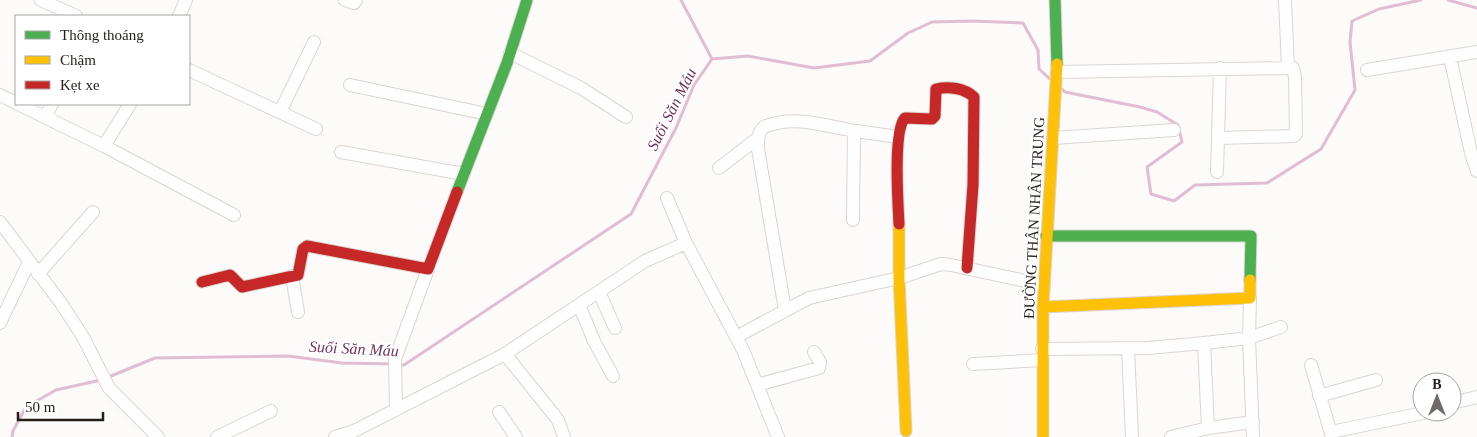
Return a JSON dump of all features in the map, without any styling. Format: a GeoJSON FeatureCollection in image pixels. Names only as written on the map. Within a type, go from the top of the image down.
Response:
{"type":"FeatureCollection","features":[{"type":"Feature","properties":{"kind":"street"},"geometry":{"type":"LineString","coordinates":[[41,0],[74,15]]}},
{"type":"Feature","properties":{"kind":"street"},"geometry":{"type":"LineString","coordinates":[[179,15],[186,0]]}},
{"type":"Feature","properties":{"kind":"street"},"geometry":{"type":"LineString","coordinates":[[345,0],[354,3],[356,0]]}},
{"type":"Feature","properties":{"kind":"street"},"geometry":{"type":"LineString","coordinates":[[396,410],[395,365],[428,269],[510,53],[527,0]]}},
{"type":"Feature","properties":{"kind":"street","name":"ĐƯỜNG THÂN NHÂN TRUNG"},"geometry":{"type":"LineString","coordinates":[[1043,437],[1043,307],[1057,73],[1056,0]]}},
{"type":"Feature","properties":{"kind":"street"},"geometry":{"type":"LineString","coordinates":[[1285,0],[1288,66]]}},
{"type":"Feature","properties":{"kind":"street"},"geometry":{"type":"LineString","coordinates":[[280,112],[314,42]]}},
{"type":"Feature","properties":{"kind":"street"},"geometry":{"type":"LineString","coordinates":[[1367,70],[1477,52]]}},
{"type":"Feature","properties":{"kind":"street"},"geometry":{"type":"LineString","coordinates":[[510,53],[581,88],[626,117]]}},
{"type":"Feature","properties":{"kind":"street"},"geometry":{"type":"LineString","coordinates":[[1450,57],[1471,153],[1477,171]]}},
{"type":"Feature","properties":{"kind":"street"},"geometry":{"type":"LineString","coordinates":[[1057,73],[1288,66],[1293,68],[1295,71],[1296,134],[1294,136],[1290,138],[1218,138]]}},
{"type":"Feature","properties":{"kind":"street"},"geometry":{"type":"LineString","coordinates":[[1217,172],[1220,68]]}},
{"type":"Feature","properties":{"kind":"street"},"geometry":{"type":"LineString","coordinates":[[190,70],[316,129]]}},
{"type":"Feature","properties":{"kind":"street"},"geometry":{"type":"LineString","coordinates":[[350,85],[487,114]]}},
{"type":"Feature","properties":{"kind":"street"},"geometry":{"type":"LineString","coordinates":[[906,432],[899,278],[898,137],[902,120],[905,118],[932,118],[935,116],[936,89],[942,88],[965,90],[974,97],[973,185],[967,268]]}},
{"type":"Feature","properties":{"kind":"street"},"geometry":{"type":"LineString","coordinates":[[0,95],[15,102]]}},
{"type":"Feature","properties":{"kind":"street"},"geometry":{"type":"LineString","coordinates":[[21,105],[104,146],[234,215]]}},
{"type":"Feature","properties":{"kind":"street"},"geometry":{"type":"LineString","coordinates":[[45,117],[51,105]]}},
{"type":"Feature","properties":{"kind":"street"},"geometry":{"type":"LineString","coordinates":[[104,146],[129,105]]}},
{"type":"Feature","properties":{"kind":"street"},"geometry":{"type":"LineString","coordinates":[[719,168],[758,138],[764,127],[773,124],[797,120],[898,137]]}},
{"type":"Feature","properties":{"kind":"street"},"geometry":{"type":"LineString","coordinates":[[1053,138],[1174,130]]}},
{"type":"Feature","properties":{"kind":"street"},"geometry":{"type":"LineString","coordinates":[[853,220],[854,131]]}},
{"type":"Feature","properties":{"kind":"street"},"geometry":{"type":"LineString","coordinates":[[758,138],[758,149],[785,310]]}},
{"type":"Feature","properties":{"kind":"street"},"geometry":{"type":"LineString","coordinates":[[341,152],[464,174]]}},
{"type":"Feature","properties":{"kind":"street"},"geometry":{"type":"LineString","coordinates":[[667,198],[686,243],[736,336],[778,437]]}},
{"type":"Feature","properties":{"kind":"street"},"geometry":{"type":"LineString","coordinates":[[38,274],[93,212]]}},
{"type":"Feature","properties":{"kind":"street"},"geometry":{"type":"LineString","coordinates":[[0,222],[61,303],[83,337],[109,388],[151,435]]}},
{"type":"Feature","properties":{"kind":"street"},"geometry":{"type":"LineString","coordinates":[[1046,236],[1251,236],[1249,338],[1253,437]]}},
{"type":"Feature","properties":{"kind":"street"},"geometry":{"type":"LineString","coordinates":[[335,437],[355,434],[396,410],[505,354],[645,261],[686,243]]}},
{"type":"Feature","properties":{"kind":"street"},"geometry":{"type":"LineString","coordinates":[[202,282],[230,276],[242,287],[298,275],[302,252],[307,246],[428,269]]}},
{"type":"Feature","properties":{"kind":"street"},"geometry":{"type":"LineString","coordinates":[[0,323],[29,262]]}},
{"type":"Feature","properties":{"kind":"street"},"geometry":{"type":"LineString","coordinates":[[736,336],[809,298],[899,278],[941,264],[1044,285]]}},
{"type":"Feature","properties":{"kind":"street"},"geometry":{"type":"LineString","coordinates":[[292,276],[298,312]]}},
{"type":"Feature","properties":{"kind":"street"},"geometry":{"type":"LineString","coordinates":[[599,292],[615,328]]}},
{"type":"Feature","properties":{"kind":"street"},"geometry":{"type":"LineString","coordinates":[[1043,307],[1250,298]]}},
{"type":"Feature","properties":{"kind":"street"},"geometry":{"type":"LineString","coordinates":[[579,305],[594,341],[614,376]]}},
{"type":"Feature","properties":{"kind":"street"},"geometry":{"type":"LineString","coordinates":[[973,364],[1042,354],[1128,349],[1249,338],[1281,327]]}},
{"type":"Feature","properties":{"kind":"street"},"geometry":{"type":"LineString","coordinates":[[1204,343],[1208,428]]}},
{"type":"Feature","properties":{"kind":"street"},"geometry":{"type":"LineString","coordinates":[[1128,349],[1132,437]]}},
{"type":"Feature","properties":{"kind":"street"},"geometry":{"type":"LineString","coordinates":[[757,384],[819,368],[820,362],[814,352]]}},
{"type":"Feature","properties":{"kind":"street"},"geometry":{"type":"LineString","coordinates":[[505,354],[558,420],[564,437]]}},
{"type":"Feature","properties":{"kind":"street"},"geometry":{"type":"LineString","coordinates":[[1311,365],[1331,435],[1412,416]]}},
{"type":"Feature","properties":{"kind":"street"},"geometry":{"type":"LineString","coordinates":[[1319,396],[1376,380]]}},
{"type":"Feature","properties":{"kind":"street"},"geometry":{"type":"LineString","coordinates":[[1462,401],[1477,397]]}},
{"type":"Feature","properties":{"kind":"street"},"geometry":{"type":"LineString","coordinates":[[217,437],[271,411]]}},
{"type":"Feature","properties":{"kind":"street"},"geometry":{"type":"LineString","coordinates":[[499,412],[516,437]]}},
{"type":"Feature","properties":{"kind":"street"},"geometry":{"type":"LineString","coordinates":[[1171,437],[1208,428],[1253,422]]}},
{"type":"Feature","properties":{"kind":"street"},"geometry":{"type":"LineString","coordinates":[[1030,437],[1043,437]]}},
{"type":"Feature","properties":{"kind":"waterway"},"geometry":{"type":"LineString","coordinates":[[681,0],[712,59]]}},
{"type":"Feature","properties":{"kind":"waterway","name":"Suối Săn Máu"},"geometry":{"type":"LineString","coordinates":[[1062,89],[1065,92],[1157,112],[1178,125],[1182,142],[1147,167],[1151,194],[1174,201],[1195,185],[1267,183],[1321,149],[1355,90],[1350,42],[1352,21],[1379,9],[1421,0]]}},
{"type":"Feature","properties":{"kind":"waterway","name":"Suối Săn Máu"},"geometry":{"type":"LineString","coordinates":[[1448,0],[1477,8]]}},
{"type":"Feature","properties":{"kind":"waterway","name":"Suối Săn Máu"},"geometry":{"type":"LineString","coordinates":[[397,365],[404,365],[631,214],[676,128],[694,85],[712,59],[748,56],[814,68],[870,61],[908,33],[932,22],[1023,23],[1038,50],[1039,69],[1050,79]]}},
{"type":"Feature","properties":{"kind":"waterway","name":"Suối Săn Máu"},"geometry":{"type":"LineString","coordinates":[[106,378],[155,358],[288,356],[342,363],[391,364]]}},
{"type":"Feature","properties":{"kind":"waterway","name":"Suối Săn Máu"},"geometry":{"type":"LineString","coordinates":[[12,437],[13,431],[26,407],[56,390],[101,380]]}},
{"type":"Feature","properties":{"kind":"traffic: fast"},"geometry":{"type":"LineString","coordinates":[[457,192],[507,63],[527,0]]}},
{"type":"Feature","properties":{"kind":"traffic: fast"},"geometry":{"type":"LineString","coordinates":[[1055,0],[1057,64]]}},
{"type":"Feature","properties":{"kind":"traffic: fast"},"geometry":{"type":"LineString","coordinates":[[1046,236],[1251,236],[1250,280]]}},
{"type":"Feature","properties":{"kind":"traffic: slow"},"geometry":{"type":"LineString","coordinates":[[1043,437],[1043,307],[1057,64]]}},
{"type":"Feature","properties":{"kind":"traffic: slow"},"geometry":{"type":"LineString","coordinates":[[899,224],[899,278],[906,431]]}},
{"type":"Feature","properties":{"kind":"traffic: slow"},"geometry":{"type":"LineString","coordinates":[[1043,307],[1250,298],[1250,280]]}},
{"type":"Feature","properties":{"kind":"traffic: jam"},"geometry":{"type":"LineString","coordinates":[[899,224],[897,168],[901,125],[905,118],[932,119],[935,116],[936,89],[951,88],[966,92],[974,97],[973,185],[967,268]]}},
{"type":"Feature","properties":{"kind":"traffic: jam"},"geometry":{"type":"LineString","coordinates":[[202,282],[230,275],[242,287],[298,275],[303,249],[307,246],[428,269],[457,192]]}}]}
